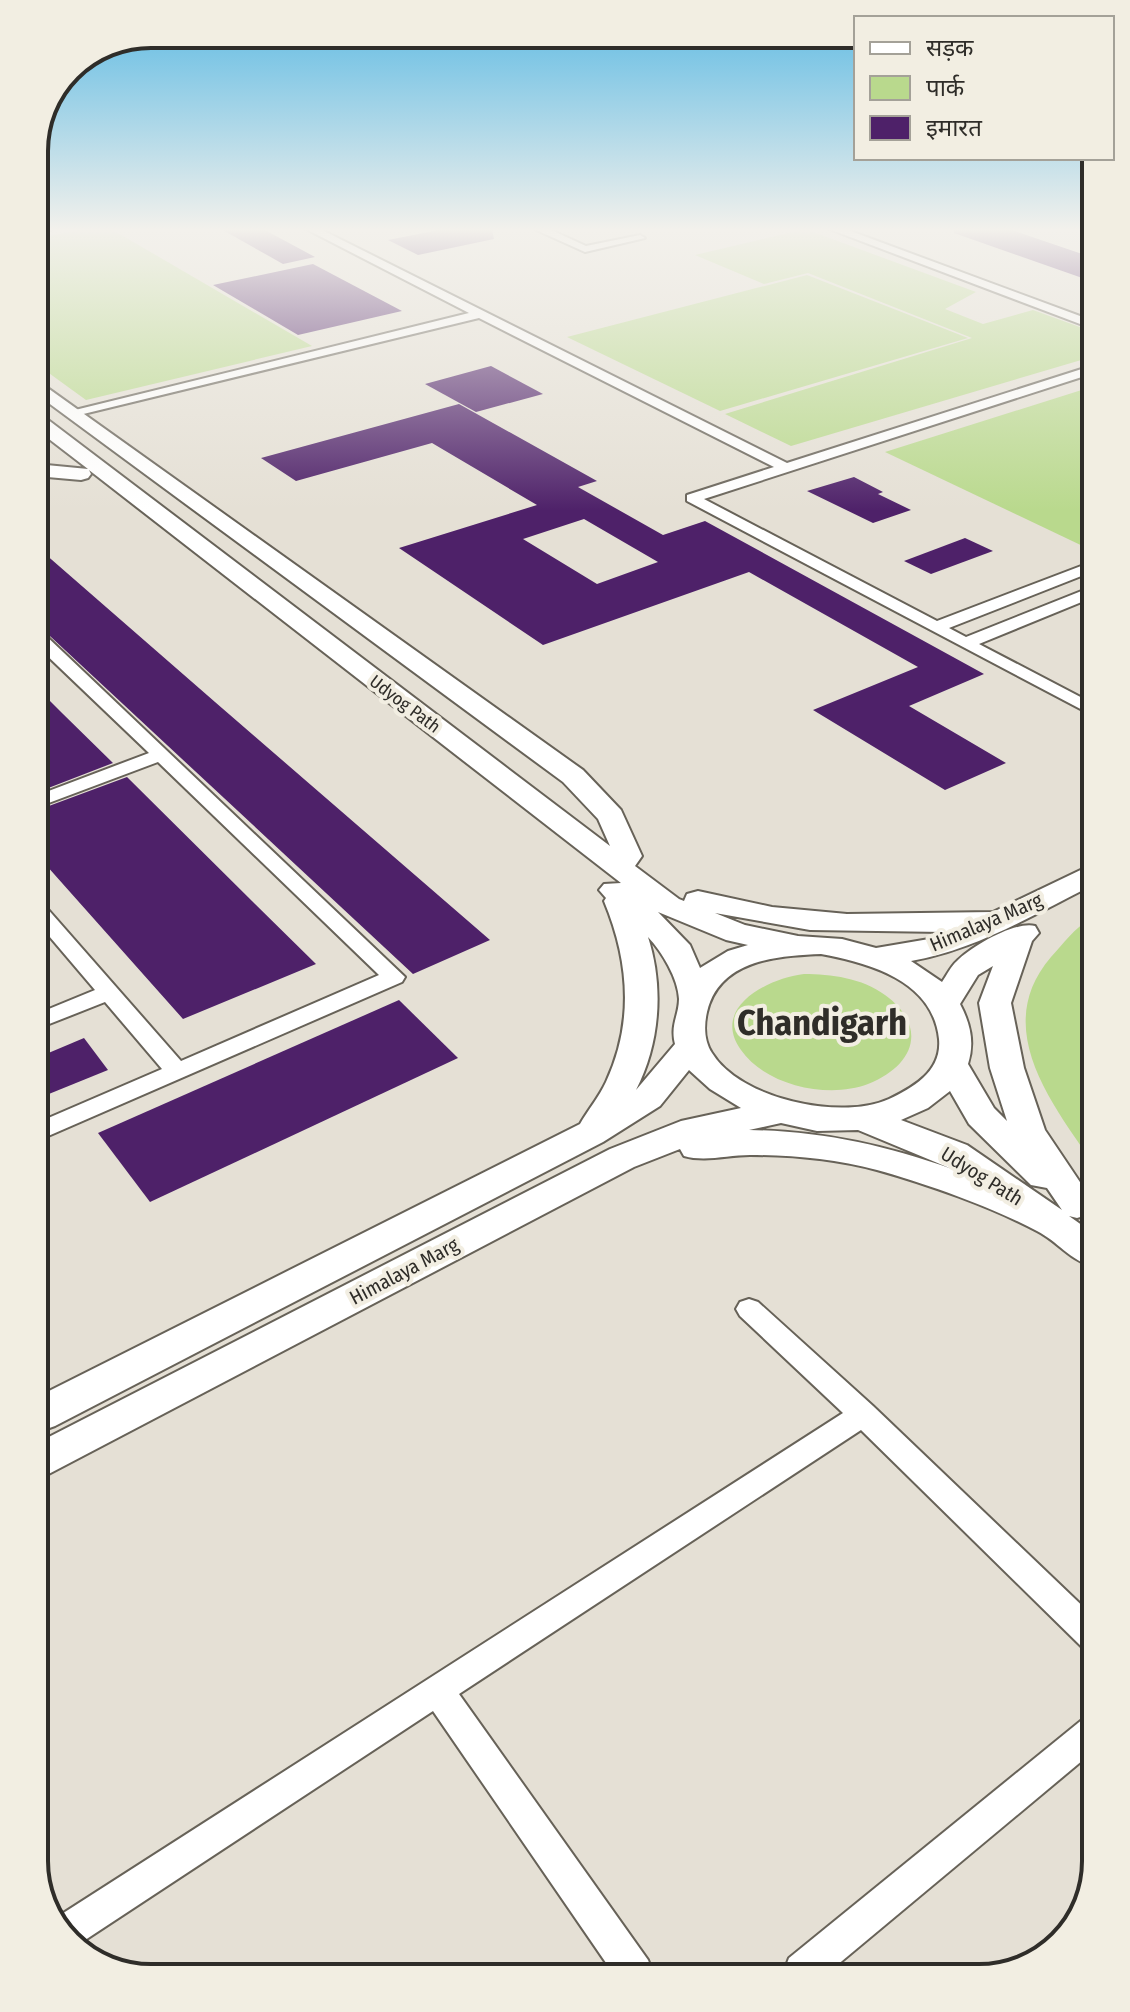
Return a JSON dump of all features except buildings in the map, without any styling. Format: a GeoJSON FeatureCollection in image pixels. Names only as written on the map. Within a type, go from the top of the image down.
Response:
{"type":"FeatureCollection","features":[{"type":"Feature","properties":{"kind":"main road"},"geometry":{"type":"LineString","coordinates":[[48,394],[573,776],[617,824],[628,856],[624,880],[643,974],[640,1022],[624,1080],[591,1133]]}},
{"type":"Feature","properties":{"kind":"main road","name":"Udyog Path"},"geometry":{"type":"LineString","coordinates":[[48,452],[624,880],[641,911],[679,952],[693,996]]}},
{"type":"Feature","properties":{"kind":"main road","name":"Udyog Path"},"geometry":{"type":"LineString","coordinates":[[48,453],[624,880],[668,905],[723,927],[795,945]]}},
{"type":"Feature","properties":{"kind":"main road"},"geometry":{"type":"LineString","coordinates":[[624,880],[714,905],[787,920],[889,927],[1009,928],[995,1003],[1007,1068],[1028,1132],[1073,1214]]}},
{"type":"Feature","properties":{"kind":"main road","name":"Himalaya Marg"},"geometry":{"type":"LineString","coordinates":[[944,1004],[967,968],[1009,928],[1082,880]]}},
{"type":"Feature","properties":{"kind":"main road","name":"Himalaya Marg"},"geometry":{"type":"LineString","coordinates":[[877,957],[936,947],[1009,928],[1082,902]]}},
{"type":"Feature","properties":{"kind":"main road"},"geometry":{"type":"LineString","coordinates":[[795,945],[832,947],[877,957],[896,965],[928,987],[944,1004],[955,1027],[957,1046],[952,1064],[932,1090],[904,1107],[860,1118],[826,1119],[779,1112],[743,1098],[702,1064],[687,1034],[693,996],[719,969],[746,955],[795,945]]}},
{"type":"Feature","properties":{"kind":"main road","name":"Himalaya Marg"},"geometry":{"type":"LineString","coordinates":[[48,1410],[591,1133],[648,1098],[691,1046]]}},
{"type":"Feature","properties":{"kind":"main road","name":"Udyog Path"},"geometry":{"type":"LineString","coordinates":[[952,1064],[981,1116],[1073,1214]]}},
{"type":"Feature","properties":{"kind":"main road","name":"Himalaya Marg"},"geometry":{"type":"LineString","coordinates":[[48,1457],[622,1158],[693,1130],[779,1112]]}},
{"type":"Feature","properties":{"kind":"main road","name":"Udyog Path"},"geometry":{"type":"LineString","coordinates":[[860,1118],[955,1154],[1073,1214]]}},
{"type":"Feature","properties":{"kind":"main road"},"geometry":{"type":"LineString","coordinates":[[622,1158],[709,1145],[787,1141],[866,1153],[1073,1214]]}},
{"type":"Feature","properties":{"kind":"street"},"geometry":{"type":"LineString","coordinates":[[76,414],[445,323]]}},
{"type":"Feature","properties":{"kind":"street"},"geometry":{"type":"LineString","coordinates":[[499,323],[786,468]]}},
{"type":"Feature","properties":{"kind":"street"},"geometry":{"type":"LineString","coordinates":[[1082,373],[692,498],[1082,695]]}},
{"type":"Feature","properties":{"kind":"street"},"geometry":{"type":"LineString","coordinates":[[942,626],[1082,575]]}},
{"type":"Feature","properties":{"kind":"street"},"geometry":{"type":"LineString","coordinates":[[971,641],[1082,596]]}},
{"type":"Feature","properties":{"kind":"street"},"geometry":{"type":"LineString","coordinates":[[971,641],[1082,704]]}},
{"type":"Feature","properties":{"kind":"street"},"geometry":{"type":"LineString","coordinates":[[48,647],[394,977],[48,1128]]}},
{"type":"Feature","properties":{"kind":"street"},"geometry":{"type":"LineString","coordinates":[[48,797],[161,755]]}},
{"type":"Feature","properties":{"kind":"street"},"geometry":{"type":"LineString","coordinates":[[48,922],[177,1072]]}},
{"type":"Feature","properties":{"kind":"street"},"geometry":{"type":"LineString","coordinates":[[48,1017],[109,993]]}},
{"type":"Feature","properties":{"kind":"street"},"geometry":{"type":"LineString","coordinates":[[749,1309],[863,1414],[1082,1626]]}},
{"type":"Feature","properties":{"kind":"street"},"geometry":{"type":"LineString","coordinates":[[73,1928],[863,1414]]}},
{"type":"Feature","properties":{"kind":"street"},"geometry":{"type":"LineString","coordinates":[[438,1691],[629,1964]]}},
{"type":"Feature","properties":{"kind":"street"},"geometry":{"type":"LineString","coordinates":[[811,1964],[1082,1741]]}},
{"type":"Feature","properties":{"kind":"green space"},"geometry":{"type":"Polygon","coordinates":[[[48,323],[272,323],[312,346],[86,400],[48,372],[48,323]]]}},
{"type":"Feature","properties":{"kind":"green space"},"geometry":{"type":"Polygon","coordinates":[[[622,323],[929,323],[968,338],[720,411],[567,337],[622,323]]]}},
{"type":"Feature","properties":{"kind":"green space"},"geometry":{"type":"Polygon","coordinates":[[[934,323],[1068,323],[1082,328],[1082,360],[791,446],[725,414],[972,338],[934,323]]]}},
{"type":"Feature","properties":{"kind":"green space"},"geometry":{"type":"Polygon","coordinates":[[[1082,390],[1082,546],[885,452],[1082,390]]]}},
{"type":"Feature","properties":{"kind":"green space"},"geometry":{"type":"Polygon","coordinates":[[[1082,925],[1082,1147],[1045,1089],[1034,1063],[1027,1037],[1026,1010],[1034,983],[1074,931],[1082,925]]]}},
{"type":"Feature","properties":{"kind":"green space"},"geometry":{"type":"Polygon","coordinates":[[[804,974],[856,981],[876,989],[899,1007],[911,1032],[910,1045],[896,1067],[868,1084],[835,1090],[782,1081],[752,1062],[733,1035],[733,1021],[738,1008],[761,988],[804,974]]]}},
{"type":"Feature","properties":{"kind":"district","name":"Chandigarh"},"geometry":{"type":"Point","coordinates":[822,1022]}}]}
